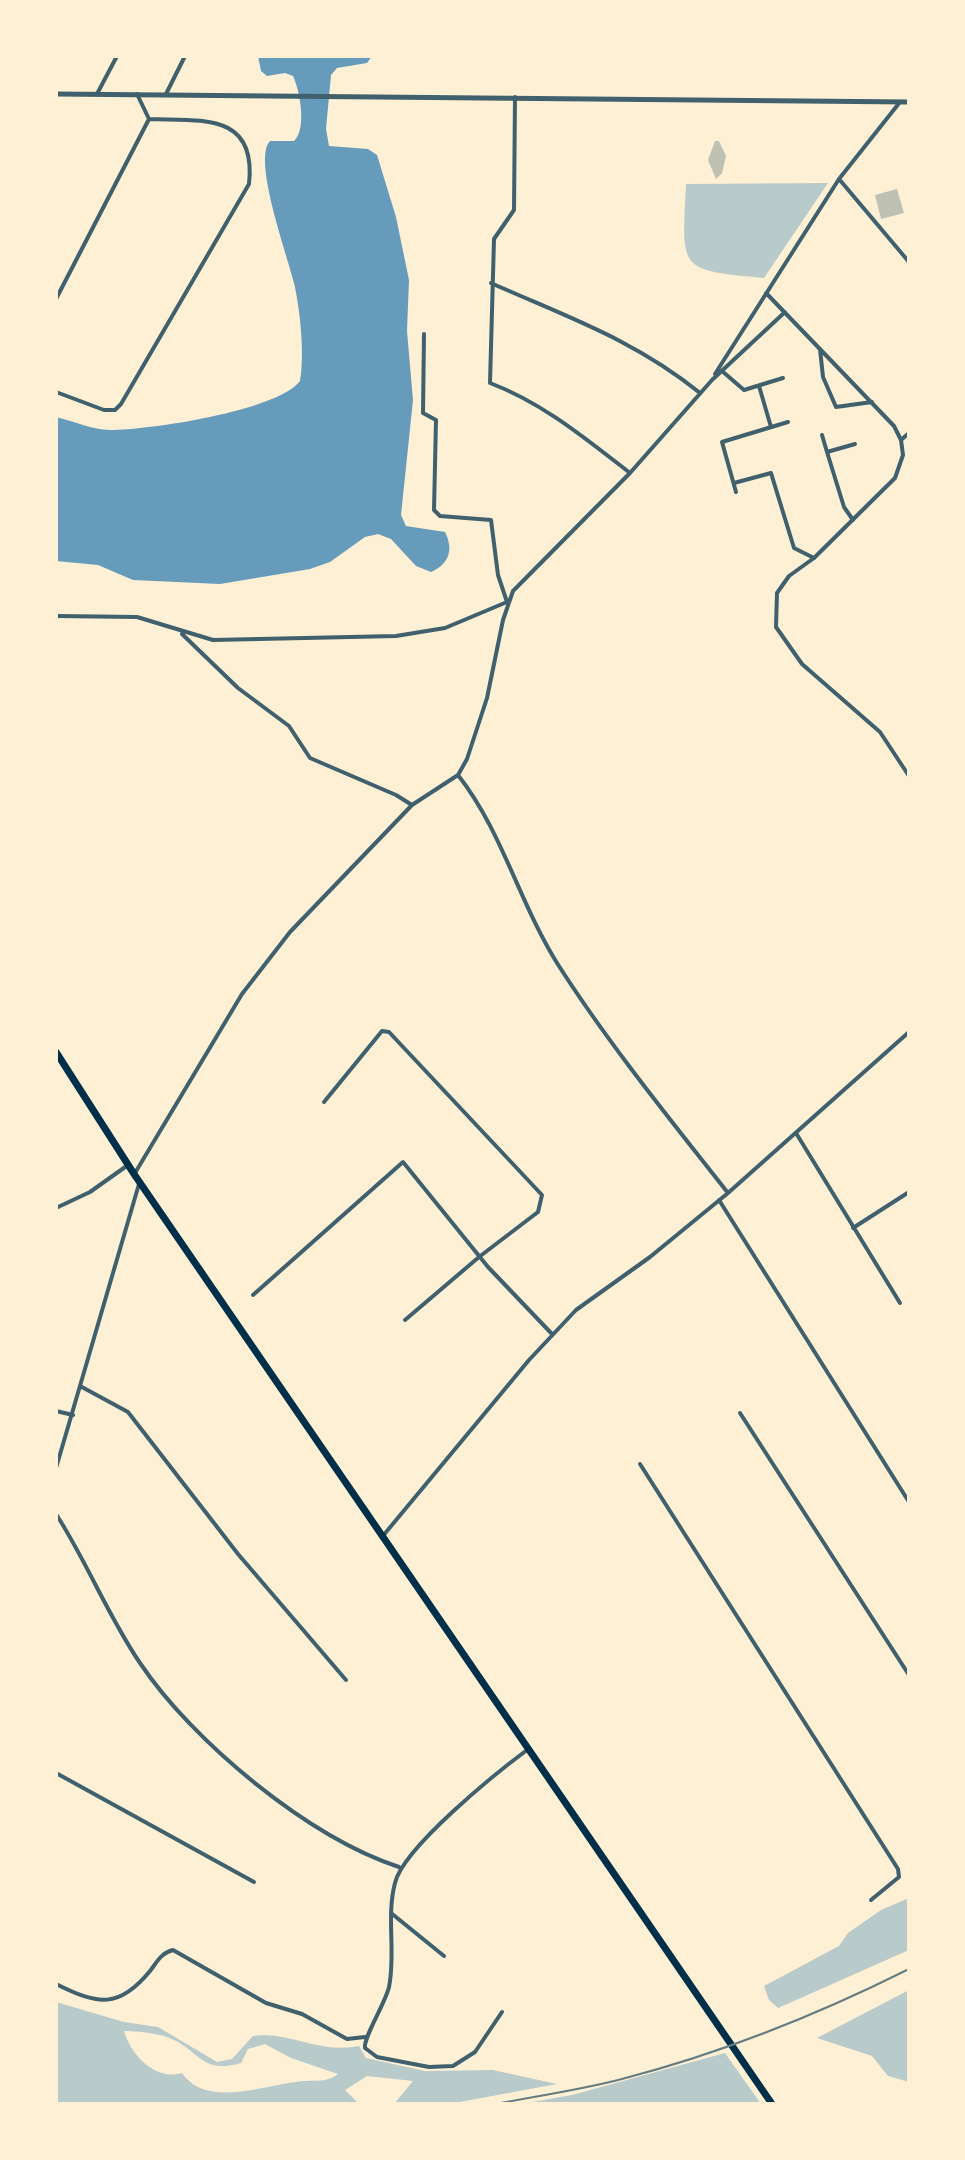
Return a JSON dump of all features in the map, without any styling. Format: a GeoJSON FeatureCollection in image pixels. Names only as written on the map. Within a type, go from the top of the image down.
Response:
{"type":"FeatureCollection","features":[{"type":"Feature","properties":{"kind":"highway"},"geometry":{"type":"LineString","coordinates":[[58,1058],[527,1750],[772,2104]]}},
{"type":"Feature","properties":{"kind":"street"},"geometry":{"type":"LineString","coordinates":[[97,94],[117,56]]}},
{"type":"Feature","properties":{"kind":"street"},"geometry":{"type":"LineString","coordinates":[[166,94],[185,56]]}},
{"type":"Feature","properties":{"kind":"street"},"geometry":{"type":"LineString","coordinates":[[56,94],[909,102]]}},
{"type":"Feature","properties":{"kind":"street"},"geometry":{"type":"LineString","coordinates":[[137,94],[149,119]]}},
{"type":"Feature","properties":{"kind":"street"},"geometry":{"type":"LineString","coordinates":[[515,97],[514,210],[494,239],[490,383],[518,393],[630,473]]}},
{"type":"Feature","properties":{"kind":"street"},"geometry":{"type":"LineString","coordinates":[[712,380],[839,179],[900,102]]}},
{"type":"Feature","properties":{"kind":"street"},"geometry":{"type":"LineString","coordinates":[[56,392],[104,410],[115,410],[121,404],[245,195],[250,171],[242,138],[233,129],[215,122],[149,119]]}},
{"type":"Feature","properties":{"kind":"street"},"geometry":{"type":"LineString","coordinates":[[56,299],[149,119]]}},
{"type":"Feature","properties":{"kind":"street"},"geometry":{"type":"LineString","coordinates":[[839,179],[909,262]]}},
{"type":"Feature","properties":{"kind":"street"},"geometry":{"type":"LineString","coordinates":[[491,283],[614,335],[672,370],[701,393]]}},
{"type":"Feature","properties":{"kind":"street"},"geometry":{"type":"LineString","coordinates":[[766,293],[872,402],[901,440],[902,467],[895,478],[814,558],[789,576],[777,593],[776,627],[783,642],[802,664],[880,732],[909,776]]}},
{"type":"Feature","properties":{"kind":"street"},"geometry":{"type":"LineString","coordinates":[[56,1468],[137,1178],[223,1024],[265,962],[290,932],[412,805],[458,775],[467,759],[487,698],[507,602],[513,591],[630,473],[712,380],[785,312]]}},
{"type":"Feature","properties":{"kind":"street"},"geometry":{"type":"LineString","coordinates":[[424,334],[423,413],[436,420],[434,510],[440,516],[491,520],[498,575],[507,602]]}},
{"type":"Feature","properties":{"kind":"street"},"geometry":{"type":"LineString","coordinates":[[820,348],[823,377],[836,407],[872,402]]}},
{"type":"Feature","properties":{"kind":"street"},"geometry":{"type":"LineString","coordinates":[[722,371],[744,390],[783,378]]}},
{"type":"Feature","properties":{"kind":"street"},"geometry":{"type":"LineString","coordinates":[[759,386],[771,427]]}},
{"type":"Feature","properties":{"kind":"street"},"geometry":{"type":"LineString","coordinates":[[736,492],[722,442],[788,422]]}},
{"type":"Feature","properties":{"kind":"street"},"geometry":{"type":"LineString","coordinates":[[901,440],[909,433]]}},
{"type":"Feature","properties":{"kind":"street"},"geometry":{"type":"LineString","coordinates":[[822,435],[844,507],[853,520]]}},
{"type":"Feature","properties":{"kind":"street"},"geometry":{"type":"LineString","coordinates":[[827,452],[855,444]]}},
{"type":"Feature","properties":{"kind":"street"},"geometry":{"type":"LineString","coordinates":[[734,483],[771,473],[794,548],[814,558]]}},
{"type":"Feature","properties":{"kind":"street"},"geometry":{"type":"LineString","coordinates":[[56,616],[123,615],[213,640],[396,636],[445,628],[507,602]]}},
{"type":"Feature","properties":{"kind":"street"},"geometry":{"type":"LineString","coordinates":[[181,632],[238,688],[289,726],[310,758],[412,805]]}},
{"type":"Feature","properties":{"kind":"street"},"geometry":{"type":"LineString","coordinates":[[458,775],[487,815],[511,873],[557,963],[626,1060],[728,1193]]}},
{"type":"Feature","properties":{"kind":"street"},"geometry":{"type":"LineString","coordinates":[[324,1102],[382,1031],[389,1032],[542,1195],[538,1212],[405,1320]]}},
{"type":"Feature","properties":{"kind":"street"},"geometry":{"type":"LineString","coordinates":[[382,1537],[552,1334],[576,1310],[650,1257],[728,1193],[909,1032]]}},
{"type":"Feature","properties":{"kind":"street"},"geometry":{"type":"LineString","coordinates":[[796,1133],[900,1303]]}},
{"type":"Feature","properties":{"kind":"street"},"geometry":{"type":"LineString","coordinates":[[253,1295],[403,1162],[479,1257],[552,1334]]}},
{"type":"Feature","properties":{"kind":"street"},"geometry":{"type":"LineString","coordinates":[[56,1208],[90,1192],[128,1165]]}},
{"type":"Feature","properties":{"kind":"street"},"geometry":{"type":"LineString","coordinates":[[853,1228],[909,1192]]}},
{"type":"Feature","properties":{"kind":"street"},"geometry":{"type":"LineString","coordinates":[[719,1200],[909,1502]]}},
{"type":"Feature","properties":{"kind":"street"},"geometry":{"type":"LineString","coordinates":[[80,1386],[128,1412],[238,1554],[346,1680]]}},
{"type":"Feature","properties":{"kind":"street"},"geometry":{"type":"LineString","coordinates":[[56,1411],[73,1415]]}},
{"type":"Feature","properties":{"kind":"street"},"geometry":{"type":"LineString","coordinates":[[740,1413],[909,1675]]}},
{"type":"Feature","properties":{"kind":"street"},"geometry":{"type":"LineString","coordinates":[[640,1464],[898,1869],[899,1877],[894,1884],[871,1900]]}},
{"type":"Feature","properties":{"kind":"street"},"geometry":{"type":"LineString","coordinates":[[56,1514],[130,1648],[171,1706],[219,1752],[279,1799],[367,1856],[400,1867]]}},
{"type":"Feature","properties":{"kind":"street"},"geometry":{"type":"LineString","coordinates":[[502,2012],[475,2052],[453,2066],[429,2067],[372,2056],[365,2048],[365,2037],[378,2020],[389,1985],[391,1913],[400,1867],[492,1778],[527,1750]]}},
{"type":"Feature","properties":{"kind":"street"},"geometry":{"type":"LineString","coordinates":[[56,1773],[254,1882]]}},
{"type":"Feature","properties":{"kind":"street"},"geometry":{"type":"LineString","coordinates":[[391,1913],[444,1956]]}},
{"type":"Feature","properties":{"kind":"street"},"geometry":{"type":"LineString","coordinates":[[56,1984],[98,1999],[116,2000],[131,1992],[162,1955],[173,1950],[266,2003],[302,2014],[347,2039],[365,2037]]}},
{"type":"Feature","properties":{"kind":"shaded area"},"geometry":{"type":"Polygon","coordinates":[[[828,183],[764,278],[715,272],[691,260],[684,234],[686,184],[828,183]]]}},
{"type":"Feature","properties":{"kind":"shaded area"},"geometry":{"type":"Polygon","coordinates":[[[909,1898],[909,1950],[778,2008],[769,2000],[764,1986],[839,1946],[848,1933],[881,1910],[909,1898]]]}},
{"type":"Feature","properties":{"kind":"shaded area"},"geometry":{"type":"Polygon","coordinates":[[[909,1990],[909,2082],[888,2076],[872,2056],[817,2038],[909,1990]]]}},
{"type":"Feature","properties":{"kind":"shaded area"},"geometry":{"type":"Polygon","coordinates":[[[56,2002],[124,2022],[158,2027],[217,2062],[232,2059],[253,2036],[267,2035],[330,2047],[359,2046],[366,2058],[425,2071],[493,2070],[557,2084],[449,2104],[394,2104],[413,2081],[367,2076],[345,2090],[359,2104],[56,2104],[56,2002]],[[124,2031],[138,2057],[154,2070],[182,2073],[192,2084],[205,2090],[235,2092],[323,2080],[338,2074],[291,2058],[265,2044],[248,2049],[241,2063],[217,2066],[167,2037],[124,2031]]]}},
{"type":"Feature","properties":{"kind":"shaded area"},"geometry":{"type":"Polygon","coordinates":[[[725,2053],[761,2104],[521,2104],[572,2095],[725,2053]]]}},
{"type":"Feature","properties":{"kind":"water"},"geometry":{"type":"Polygon","coordinates":[[[258,56],[372,56],[367,63],[337,68],[331,75],[326,129],[329,146],[368,149],[377,155],[396,217],[409,280],[407,331],[413,400],[401,515],[406,526],[445,532],[448,556],[442,565],[431,572],[416,566],[391,539],[378,534],[365,537],[330,562],[310,569],[220,584],[133,580],[98,565],[56,561],[56,417],[110,430],[153,427],[240,410],[287,392],[300,381],[302,345],[298,306],[265,167],[270,141],[294,141],[298,135],[300,100],[293,76],[285,73],[267,76],[261,71],[258,56]]]}},
{"type":"Feature","properties":{"kind":"building"},"geometry":{"type":"Polygon","coordinates":[[[715,141],[719,141],[726,156],[722,173],[716,179],[708,160],[715,141]]]}},
{"type":"Feature","properties":{"kind":"building"},"geometry":{"type":"Polygon","coordinates":[[[897,189],[904,213],[881,219],[875,195],[897,189]]]}},
{"type":"Feature","properties":{"kind":"railway"},"geometry":{"type":"LineString","coordinates":[[495,2104],[606,2083],[696,2057],[804,2017],[909,1969]]}}]}
